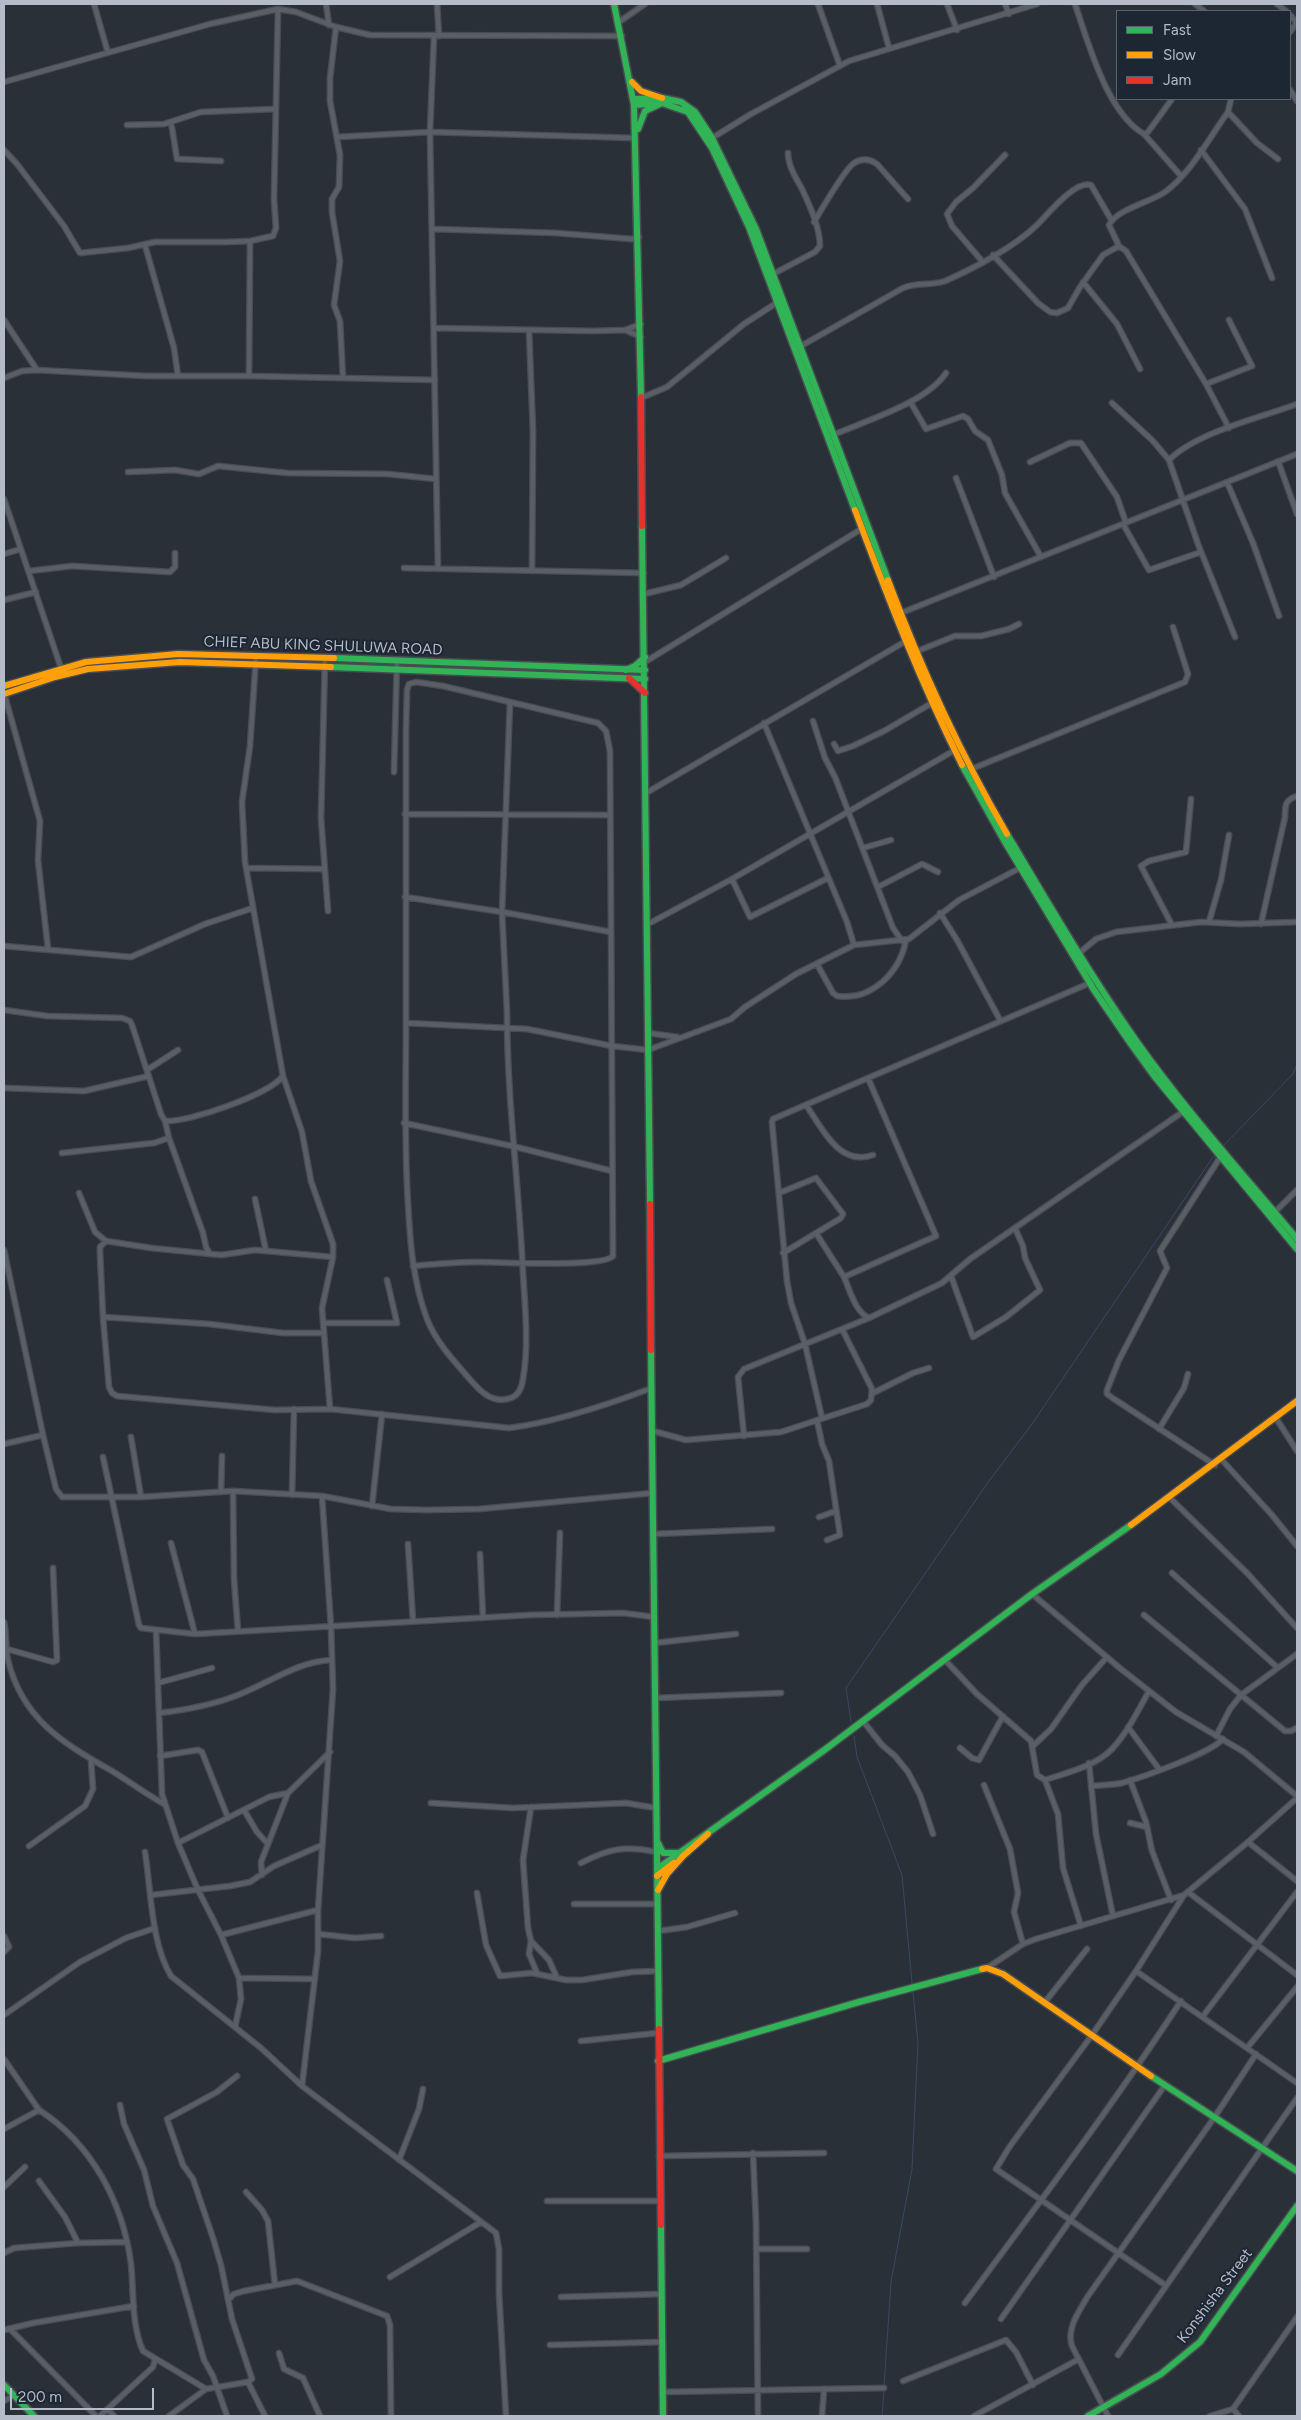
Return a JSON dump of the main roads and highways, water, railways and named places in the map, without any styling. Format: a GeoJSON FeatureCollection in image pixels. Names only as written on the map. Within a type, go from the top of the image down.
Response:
{"type":"FeatureCollection","features":[{"type":"Feature","properties":{"kind":"main road"},"geometry":{"type":"LineString","coordinates":[[614,4],[634,102],[637,138],[641,324],[663,2416]]}},
{"type":"Feature","properties":{"kind":"main road"},"geometry":{"type":"LineString","coordinates":[[631,80],[641,91],[688,112],[712,148],[750,228],[907,640],[932,703],[955,750],[985,796],[1078,954],[1162,1076],[1297,1239]]}},
{"type":"Feature","properties":{"kind":"main road"},"geometry":{"type":"LineString","coordinates":[[634,102],[672,99],[689,107],[702,122],[712,138],[756,229],[801,346],[863,523],[901,613],[907,640],[915,652],[969,770],[1020,868],[1090,983],[1131,1044],[1297,1249]]}},
{"type":"Feature","properties":{"kind":"main road"},"geometry":{"type":"LineString","coordinates":[[637,138],[642,114],[662,101]]}},
{"type":"Feature","properties":{"kind":"main road","name":"CHIEF ABU KING SHULUWA ROAD"},"geometry":{"type":"LineString","coordinates":[[4,686],[61,668],[103,660],[169,655],[397,660],[645,670]]}},
{"type":"Feature","properties":{"kind":"main road"},"geometry":{"type":"LineString","coordinates":[[626,670],[645,659]]}},
{"type":"Feature","properties":{"kind":"main road"},"geometry":{"type":"LineString","coordinates":[[4,693],[55,677],[103,667],[180,662],[397,668],[645,680]]}},
{"type":"Feature","properties":{"kind":"main road"},"geometry":{"type":"LineString","coordinates":[[629,678],[645,693]]}},
{"type":"Feature","properties":{"kind":"main road"},"geometry":{"type":"LineString","coordinates":[[657,1872],[1032,1594],[1215,1465],[1297,1401]]}},
{"type":"Feature","properties":{"kind":"main road"},"geometry":{"type":"LineString","coordinates":[[656,1838],[664,1853],[682,1854]]}},
{"type":"Feature","properties":{"kind":"main road"},"geometry":{"type":"LineString","coordinates":[[657,1894],[662,1881],[682,1854]]}},
{"type":"Feature","properties":{"kind":"main road"},"geometry":{"type":"LineString","coordinates":[[658,2061],[859,2002],[987,1968],[1003,1974],[1046,2002],[1165,2085],[1297,2172]]}},
{"type":"Feature","properties":{"kind":"main road","name":"Konshisha Street"},"geometry":{"type":"LineString","coordinates":[[1088,2416],[1178,2362],[1200,2342],[1297,2206]]}},
{"type":"Feature","properties":{"kind":"main road"},"geometry":{"type":"LineString","coordinates":[[4,2385],[34,2416]]}},
{"type":"Feature","properties":{"kind":"waterway"},"geometry":{"type":"LineString","coordinates":[[1223,1146],[1293,1074],[1297,1064]]}},
{"type":"Feature","properties":{"kind":"waterway"},"geometry":{"type":"LineString","coordinates":[[851,1721],[846,1688],[989,1481],[1032,1424],[1215,1154]]}},
{"type":"Feature","properties":{"kind":"waterway"},"geometry":{"type":"LineString","coordinates":[[854,1736],[857,1757],[902,1875],[912,1983]]}},
{"type":"Feature","properties":{"kind":"waterway"},"geometry":{"type":"LineString","coordinates":[[884,2386],[891,2282],[912,2169],[918,2043],[913,1992]]}},
{"type":"Feature","properties":{"kind":"waterway"},"geometry":{"type":"LineString","coordinates":[[882,2416],[884,2390]]}}]}
